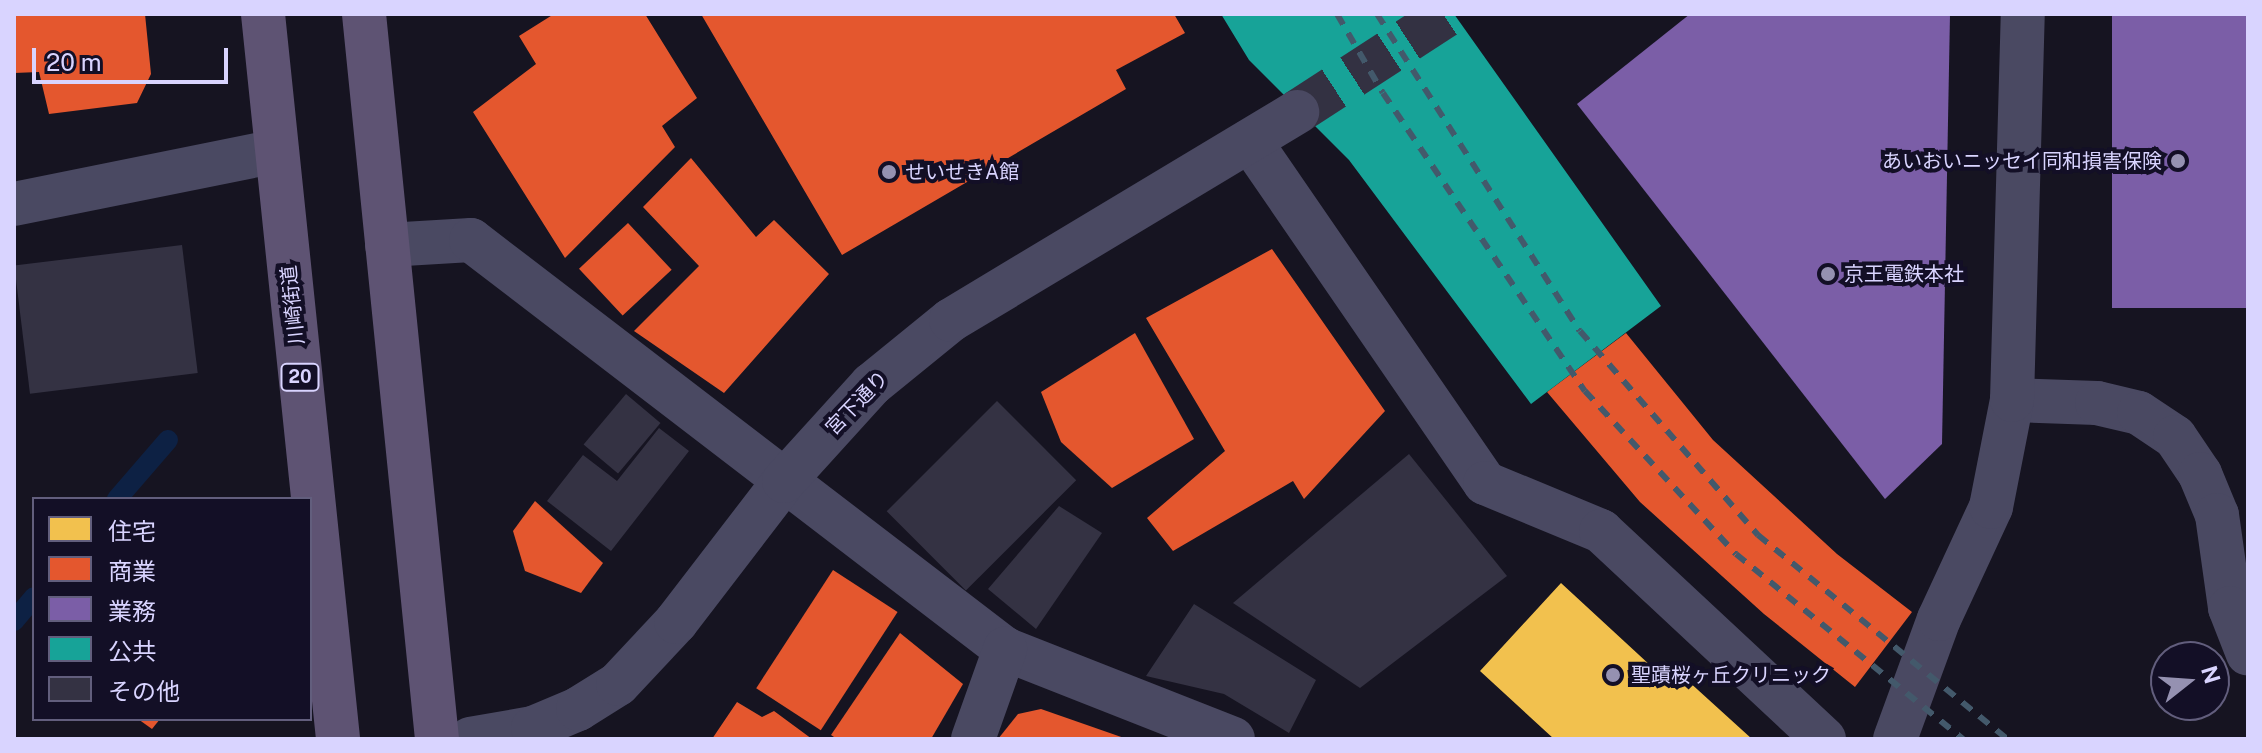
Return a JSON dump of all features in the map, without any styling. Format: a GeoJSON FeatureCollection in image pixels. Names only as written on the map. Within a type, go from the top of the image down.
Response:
{"type":"FeatureCollection","features":[{"type":"Feature","properties":{"kind":"main road","name":"川崎街道"},"geometry":{"type":"LineString","coordinates":[[263,14],[338,739]]}},
{"type":"Feature","properties":{"kind":"main road"},"geometry":{"type":"LineString","coordinates":[[364,14],[437,739]]}},
{"type":"Feature","properties":{"kind":"street"},"geometry":{"type":"LineString","coordinates":[[1895,739],[1939,619],[1991,507],[2012,400],[2023,14]]}},
{"type":"Feature","properties":{"kind":"street","name":"宮下通り"},"geometry":{"type":"LineString","coordinates":[[470,739],[533,728],[578,709],[618,684],[676,622],[784,481],[871,385],[951,320],[1297,112]]}},
{"type":"Feature","properties":{"kind":"street"},"geometry":{"type":"LineString","coordinates":[[1250,141],[1485,483],[1601,531],[1824,739]]}},
{"type":"Feature","properties":{"kind":"street"},"geometry":{"type":"LineString","coordinates":[[14,204],[277,151]]}},
{"type":"Feature","properties":{"kind":"street"},"geometry":{"type":"LineString","coordinates":[[387,245],[471,240],[1005,649],[1233,739]]}},
{"type":"Feature","properties":{"kind":"street"},"geometry":{"type":"LineString","coordinates":[[2012,400],[2097,403],[2139,413],[2175,437],[2200,474],[2217,515],[2230,608],[2248,654]]}},
{"type":"Feature","properties":{"kind":"street"},"geometry":{"type":"LineString","coordinates":[[973,739],[1005,649]]}},
{"type":"Feature","properties":{"kind":"building: 住宅"},"geometry":{"type":"Polygon","coordinates":[[[1561,583],[1677,690],[1687,680],[1752,739],[1554,739],[1480,671],[1561,583]]]}},
{"type":"Feature","properties":{"kind":"building: 商業"},"geometry":{"type":"Polygon","coordinates":[[[14,14],[145,14],[151,74],[137,103],[49,114],[39,72],[14,73],[14,14]]]}},
{"type":"Feature","properties":{"kind":"building: 商業"},"geometry":{"type":"Polygon","coordinates":[[[554,14],[645,14],[697,98],[662,126],[675,147],[565,258],[473,112],[536,64],[519,36],[554,14]]]}},
{"type":"Feature","properties":{"kind":"building: 商業","name":"せいせきA館"},"geometry":{"type":"Polygon","coordinates":[[[701,14],[1174,14],[1185,33],[1116,70],[1126,89],[842,255],[701,14]]]}},
{"type":"Feature","properties":{"kind":"building: 商業"},"geometry":{"type":"Polygon","coordinates":[[[691,158],[756,237],[774,220],[829,274],[724,393],[634,331],[699,266],[643,207],[691,158]]]}},
{"type":"Feature","properties":{"kind":"building: 商業"},"geometry":{"type":"Polygon","coordinates":[[[628,223],[672,270],[623,316],[579,269],[628,223]]]}},
{"type":"Feature","properties":{"kind":"building: 商業"},"geometry":{"type":"Polygon","coordinates":[[[1272,249],[1385,411],[1304,499],[1293,481],[1173,551],[1147,518],[1225,451],[1146,318],[1272,249]]]}},
{"type":"Feature","properties":{"kind":"building: 商業"},"geometry":{"type":"Polygon","coordinates":[[[1135,333],[1194,439],[1112,488],[1061,442],[1041,392],[1135,333]]]}},
{"type":"Feature","properties":{"kind":"building: 商業"},"geometry":{"type":"Polygon","coordinates":[[[1626,333],[1713,440],[1837,554],[1912,612],[1855,687],[1764,614],[1640,502],[1547,392],[1626,333]]]}},
{"type":"Feature","properties":{"kind":"building: 商業"},"geometry":{"type":"Polygon","coordinates":[[[535,501],[603,563],[581,593],[525,571],[513,531],[535,501]]]}},
{"type":"Feature","properties":{"kind":"building: 商業"},"geometry":{"type":"Polygon","coordinates":[[[833,570],[898,612],[821,730],[756,688],[833,570]]]}},
{"type":"Feature","properties":{"kind":"building: 商業"},"geometry":{"type":"Polygon","coordinates":[[[900,633],[963,684],[931,739],[837,739],[831,735],[900,633]]]}},
{"type":"Feature","properties":{"kind":"building: 商業"},"geometry":{"type":"Polygon","coordinates":[[[737,702],[762,717],[774,711],[812,739],[712,739],[737,702]]]}},
{"type":"Feature","properties":{"kind":"building: 商業"},"geometry":{"type":"Polygon","coordinates":[[[1041,709],[1127,739],[998,739],[1018,714],[1041,709]]]}},
{"type":"Feature","properties":{"kind":"building: 商業"},"geometry":{"type":"Polygon","coordinates":[[[141,721],[158,721],[152,729],[141,721]]]}},
{"type":"Feature","properties":{"kind":"building: 業務","name":"京王電鉄本社"},"geometry":{"type":"Polygon","coordinates":[[[1690,14],[1950,14],[1942,444],[1885,499],[1577,104],[1690,14]]]}},
{"type":"Feature","properties":{"kind":"building: 業務","name":"あいおいニッセイ同和損害保険"},"geometry":{"type":"Polygon","coordinates":[[[2112,14],[2248,14],[2248,308],[2112,308],[2112,14]]]}},
{"type":"Feature","properties":{"kind":"building: 公共"},"geometry":{"type":"Polygon","coordinates":[[[1221,14],[1454,14],[1661,306],[1531,404],[1349,160],[1249,60],[1221,14]]]}},
{"type":"Feature","properties":{"kind":"building: その他"},"geometry":{"type":"Polygon","coordinates":[[[182,245],[198,373],[30,394],[14,266],[182,245]]]}},
{"type":"Feature","properties":{"kind":"building: その他"},"geometry":{"type":"Polygon","coordinates":[[[626,394],[660,423],[618,473],[584,445],[626,394]]]}},
{"type":"Feature","properties":{"kind":"building: その他"},"geometry":{"type":"Polygon","coordinates":[[[997,401],[1076,480],[966,591],[887,511],[997,401]]]}},
{"type":"Feature","properties":{"kind":"building: その他"},"geometry":{"type":"Polygon","coordinates":[[[659,428],[689,451],[611,551],[547,501],[583,455],[617,481],[659,428]]]}},
{"type":"Feature","properties":{"kind":"building: その他"},"geometry":{"type":"Polygon","coordinates":[[[1409,454],[1507,576],[1360,688],[1233,603],[1409,454]]]}},
{"type":"Feature","properties":{"kind":"building: その他"},"geometry":{"type":"Polygon","coordinates":[[[1059,506],[1102,533],[1036,629],[988,589],[1059,506]]]}},
{"type":"Feature","properties":{"kind":"building: その他"},"geometry":{"type":"Polygon","coordinates":[[[1194,604],[1316,680],[1289,733],[1224,694],[1146,676],[1194,604]]]}},
{"type":"Feature","properties":{"kind":"waterway"},"geometry":{"type":"LineString","coordinates":[[119,497],[168,440]]}},
{"type":"Feature","properties":{"kind":"waterway"},"geometry":{"type":"LineString","coordinates":[[14,621],[32,599]]}},
{"type":"Feature","properties":{"kind":"tunnel"},"geometry":{"type":"LineString","coordinates":[[1297,112],[1448,14]]}},
{"type":"Feature","properties":{"kind":"railway"},"geometry":{"type":"LineString","coordinates":[[1337,14],[1383,93],[1585,391],[1736,554],[1963,739]]}},
{"type":"Feature","properties":{"kind":"railway"},"geometry":{"type":"LineString","coordinates":[[1377,14],[1580,331],[1758,535],[2007,739]]}},
{"type":"Feature","properties":{"kind":"place","name":"あいおいニッセイ同和損害保険"},"geometry":{"type":"Point","coordinates":[2178,161]}},
{"type":"Feature","properties":{"kind":"place","name":"せいせきA館"},"geometry":{"type":"Point","coordinates":[889,172]}},
{"type":"Feature","properties":{"kind":"place","name":"京王電鉄本社"},"geometry":{"type":"Point","coordinates":[1828,274]}},
{"type":"Feature","properties":{"kind":"place","name":"聖蹟桜ヶ丘クリニック"},"geometry":{"type":"Point","coordinates":[1613,675]}}]}
